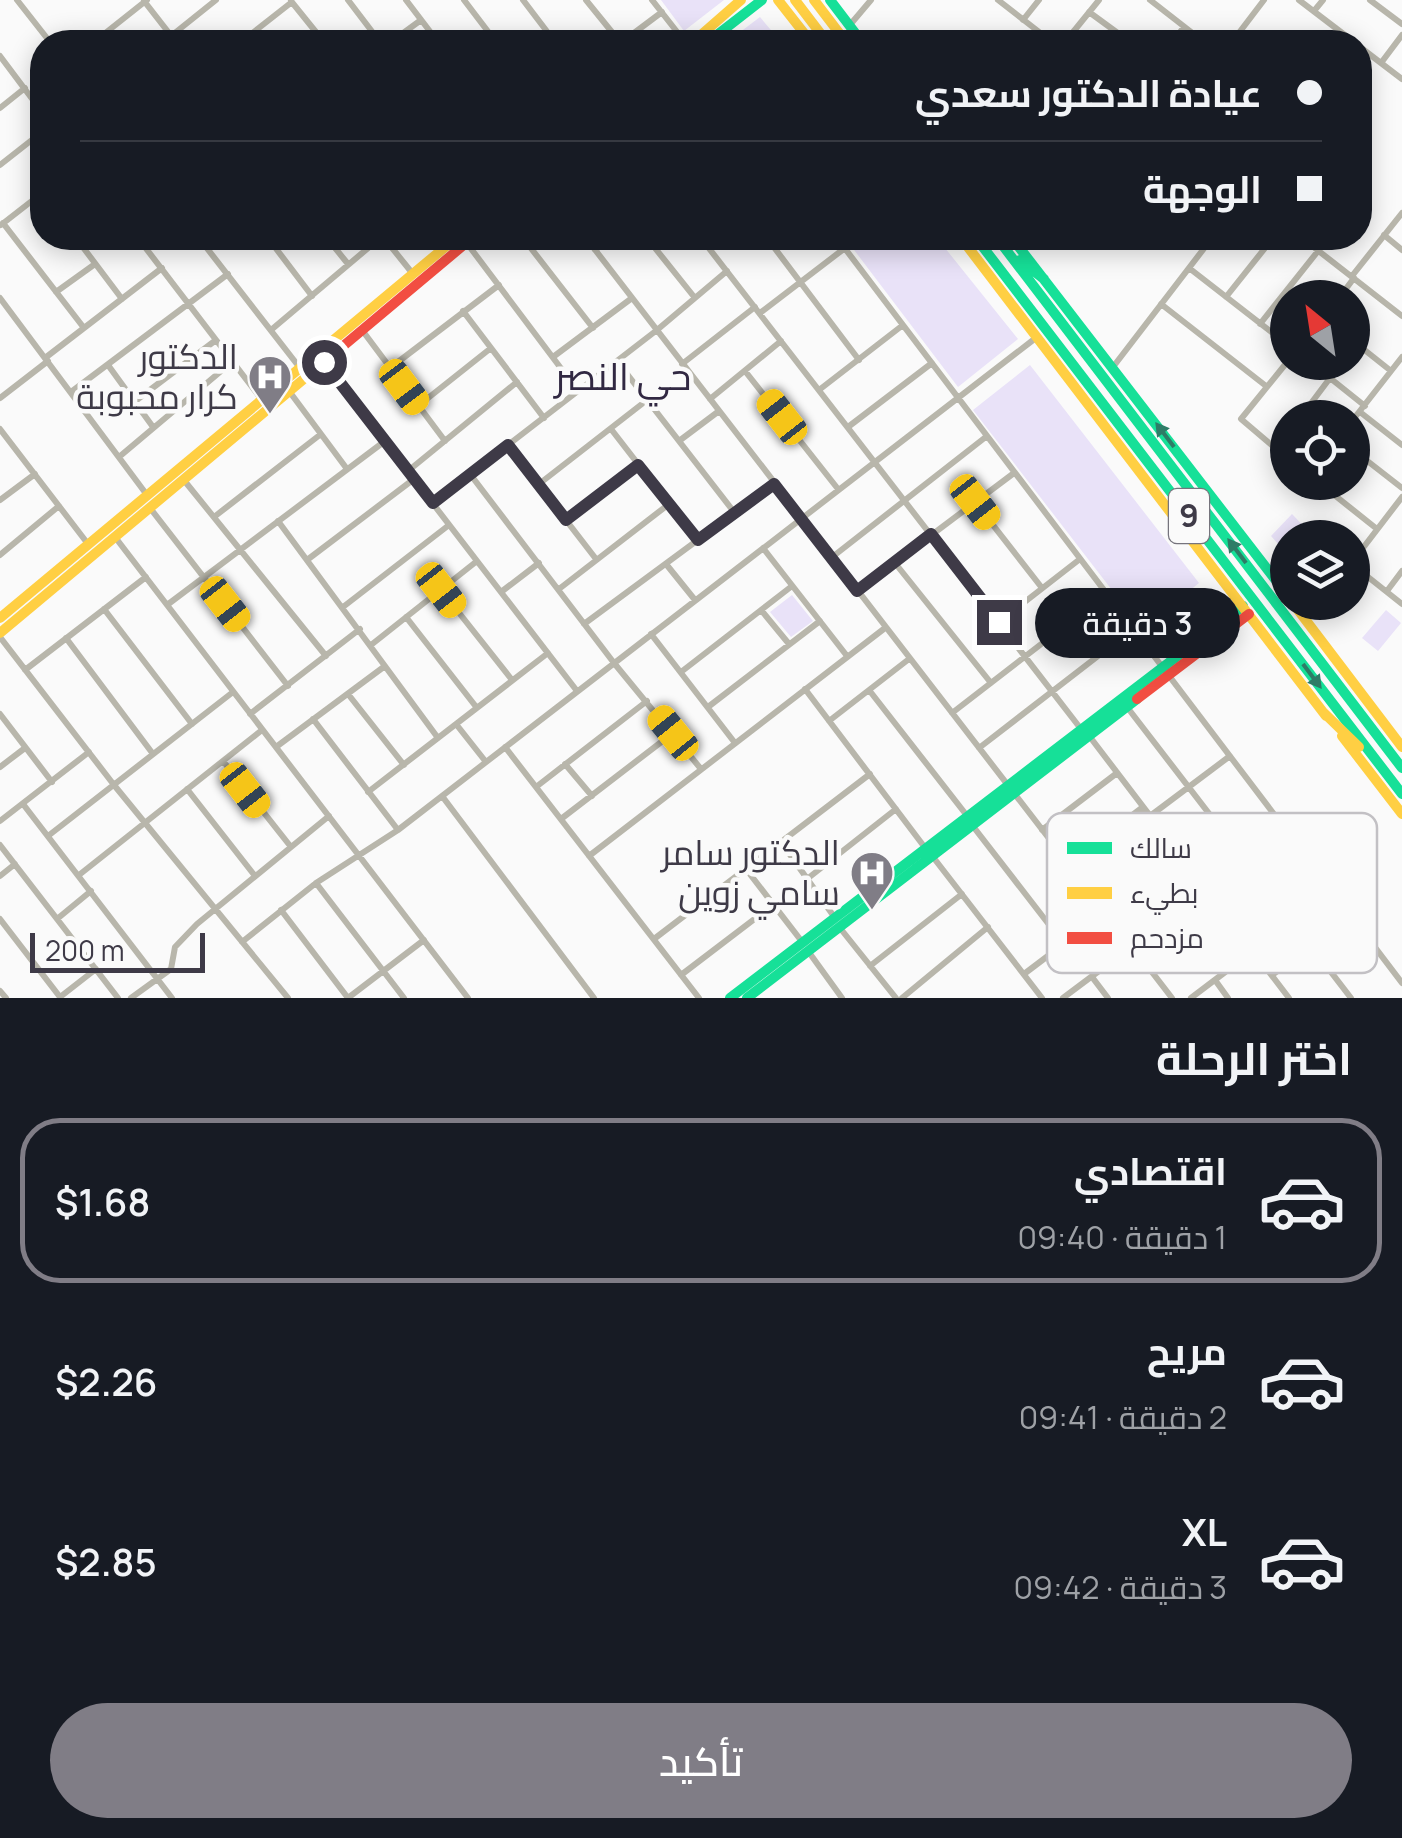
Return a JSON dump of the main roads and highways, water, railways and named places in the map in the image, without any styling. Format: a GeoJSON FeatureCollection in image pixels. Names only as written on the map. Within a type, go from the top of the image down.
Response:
{"type":"FeatureCollection","features":[{"type":"Feature","properties":{"kind":"main road"},"geometry":{"type":"LineString","coordinates":[[710,30],[742,5],[762,0]]}},
{"type":"Feature","properties":{"kind":"main road"},"geometry":{"type":"LineString","coordinates":[[778,0],[802,30]]}},
{"type":"Feature","properties":{"kind":"main road"},"geometry":{"type":"LineString","coordinates":[[795,0],[818,30]]}},
{"type":"Feature","properties":{"kind":"main road"},"geometry":{"type":"LineString","coordinates":[[814,0],[837,30]]}},
{"type":"Feature","properties":{"kind":"main road"},"geometry":{"type":"LineString","coordinates":[[830,0],[852,30]]}},
{"type":"Feature","properties":{"kind":"main road"},"geometry":{"type":"LineString","coordinates":[[719,30],[742,5]]}},
{"type":"Feature","properties":{"kind":"main road"},"geometry":{"type":"LineString","coordinates":[[229,434],[300,368],[413,274],[449,250]]}},
{"type":"Feature","properties":{"kind":"main road"},"geometry":{"type":"LineString","coordinates":[[0,618],[148,495],[289,391],[453,250]]}},
{"type":"Feature","properties":{"kind":"main road"},"geometry":{"type":"LineString","coordinates":[[970,250],[1402,814]]}},
{"type":"Feature","properties":{"kind":"main road","name":"9"},"geometry":{"type":"LineString","coordinates":[[985,250],[1402,794]]}},
{"type":"Feature","properties":{"kind":"main road","name":"9"},"geometry":{"type":"LineString","coordinates":[[1006,250],[1402,768]]}},
{"type":"Feature","properties":{"kind":"main road"},"geometry":{"type":"LineString","coordinates":[[1007,250],[1044,279]]}},
{"type":"Feature","properties":{"kind":"main road"},"geometry":{"type":"LineString","coordinates":[[1021,250],[1270,572]]}},
{"type":"Feature","properties":{"kind":"main road"},"geometry":{"type":"LineString","coordinates":[[0,635],[183,480],[209,450]]}},
{"type":"Feature","properties":{"kind":"main road"},"geometry":{"type":"LineString","coordinates":[[747,998],[806,947],[1246,610]]}},
{"type":"Feature","properties":{"kind":"main road"},"geometry":{"type":"LineString","coordinates":[[1306,620],[1402,746]]}},
{"type":"Feature","properties":{"kind":"main road"},"geometry":{"type":"LineString","coordinates":[[1085,732],[1127,707],[1154,680]]}},
{"type":"Feature","properties":{"kind":"main road"},"geometry":{"type":"LineString","coordinates":[[1323,712],[1391,779]]}},
{"type":"Feature","properties":{"kind":"main road"},"geometry":{"type":"LineString","coordinates":[[730,998],[806,947]]}},
{"type":"Feature","properties":{"kind":"place","name":"الدكتور كرار محبوبة"},"geometry":{"type":"Point","coordinates":[270,415]}},
{"type":"Feature","properties":{"kind":"place","name":"الدكتور سامر سامي زوين"},"geometry":{"type":"Point","coordinates":[872,911]}},
{"type":"Feature","properties":{"kind":"district","name":"حي النصر"},"geometry":{"type":"Point","coordinates":[623,377]}}]}
